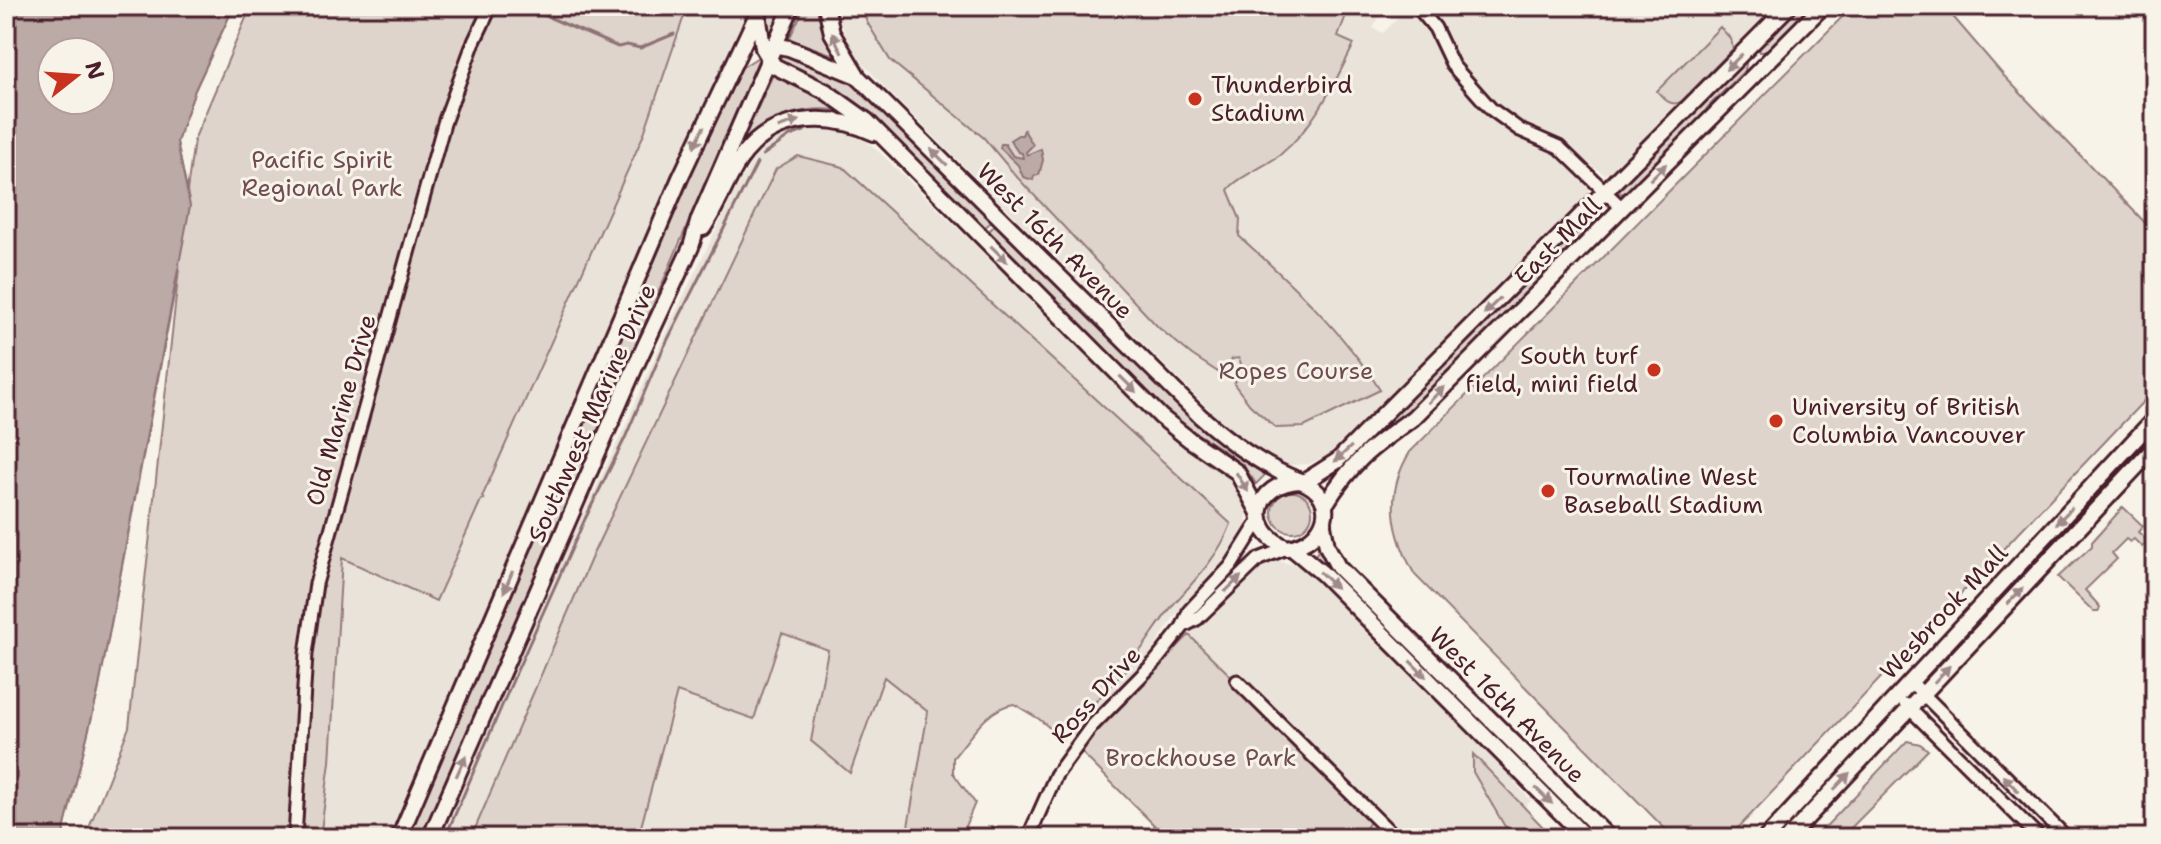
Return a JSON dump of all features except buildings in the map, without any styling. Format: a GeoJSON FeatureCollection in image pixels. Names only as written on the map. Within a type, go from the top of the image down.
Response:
{"type":"FeatureCollection","features":[{"type":"Feature","properties":{"kind":"main road","name":"Southwest Marine Drive"},"geometry":{"type":"LineString","coordinates":[[430,838],[636,365],[691,247],[699,219],[768,50],[792,6]]}},
{"type":"Feature","properties":{"kind":"main road"},"geometry":{"type":"LineString","coordinates":[[826,6],[832,33],[857,76]]}},
{"type":"Feature","properties":{"kind":"main road","name":"East Mall"},"geometry":{"type":"LineString","coordinates":[[1302,482],[1337,461],[1789,6]]}},
{"type":"Feature","properties":{"kind":"main road","name":"East Mall"},"geometry":{"type":"LineString","coordinates":[[1325,505],[1354,465],[1375,443],[1413,418],[1823,6]]}},
{"type":"Feature","properties":{"kind":"main road","name":"Southwest Marine Drive"},"geometry":{"type":"LineString","coordinates":[[399,838],[680,178],[759,9]]}},
{"type":"Feature","properties":{"kind":"main road"},"geometry":{"type":"LineString","coordinates":[[732,66],[768,50],[759,9]]}},
{"type":"Feature","properties":{"kind":"main road","name":"West 16th Avenue"},"geometry":{"type":"LineString","coordinates":[[1259,517],[1237,472],[1161,417],[856,111],[825,91],[774,66],[768,50],[789,48],[857,76],[1200,416],[1244,453],[1302,482]]}},
{"type":"Feature","properties":{"kind":"main road"},"geometry":{"type":"LineString","coordinates":[[691,247],[738,164],[749,149],[772,131],[796,121],[829,119],[859,127],[885,139]]}},
{"type":"Feature","properties":{"kind":"main road","name":"Wesbrook Mall"},"geometry":{"type":"LineString","coordinates":[[1766,838],[2155,418]]}},
{"type":"Feature","properties":{"kind":"main road","name":"Wesbrook Mall"},"geometry":{"type":"LineString","coordinates":[[1788,838],[2155,447]]}},
{"type":"Feature","properties":{"kind":"main road"},"geometry":{"type":"LineString","coordinates":[[1302,482],[1317,490],[1325,505],[1323,525],[1308,540],[1290,548],[1268,537],[1261,529],[1259,517],[1262,501],[1280,484],[1302,482]]}},
{"type":"Feature","properties":{"kind":"main road","name":"West 16th Avenue"},"geometry":{"type":"LineString","coordinates":[[1323,525],[1327,546],[1338,567],[1609,838]]}},
{"type":"Feature","properties":{"kind":"main road","name":"West 16th Avenue"},"geometry":{"type":"LineString","coordinates":[[1290,548],[1322,573],[1586,838]]}},
{"type":"Feature","properties":{"kind":"street","name":"Old Marine Drive"},"geometry":{"type":"LineString","coordinates":[[295,838],[306,654],[316,584],[445,120],[473,44],[491,6]]}},
{"type":"Feature","properties":{"kind":"street"},"geometry":{"type":"LineString","coordinates":[[1417,6],[1435,28],[1453,66],[1491,109],[1520,130],[1559,147],[1622,208]]}},
{"type":"Feature","properties":{"kind":"street","name":"Ross Drive"},"geometry":{"type":"LineString","coordinates":[[1028,838],[1056,775],[1091,727],[1155,662],[1182,628],[1189,611],[1231,566],[1259,517]]}},
{"type":"Feature","properties":{"kind":"street","name":"Ross Drive"},"geometry":{"type":"LineString","coordinates":[[1182,628],[1197,619],[1259,559],[1290,548]]}},
{"type":"Feature","properties":{"kind":"street"},"geometry":{"type":"LineString","coordinates":[[1237,681],[1396,838]]}},
{"type":"Feature","properties":{"kind":"street"},"geometry":{"type":"LineString","coordinates":[[1910,681],[2067,838]]}},
{"type":"Feature","properties":{"kind":"street"},"geometry":{"type":"LineString","coordinates":[[1897,695],[2040,838]]}},
{"type":"Feature","properties":{"kind":"shaded area"},"geometry":{"type":"Polygon","coordinates":[[[6,6],[234,6],[195,90],[177,142],[190,206],[98,692],[62,838],[6,838],[6,6]]]}},
{"type":"Feature","properties":{"kind":"shaded area"},"geometry":{"type":"Polygon","coordinates":[[[503,6],[749,6],[638,254],[629,282],[389,838],[320,838],[330,762],[342,557],[503,6]]]}},
{"type":"Feature","properties":{"kind":"shaded area"},"geometry":{"type":"Polygon","coordinates":[[[834,6],[1386,6],[1373,28],[1383,33],[1409,6],[1429,27],[1451,71],[1463,85],[1504,125],[1561,155],[1588,185],[1590,195],[1361,423],[1335,453],[1308,464],[1288,465],[1249,446],[1225,425],[887,90],[852,51],[834,6]]]}},
{"type":"Feature","properties":{"kind":"shaded area"},"geometry":{"type":"Polygon","coordinates":[[[1426,6],[1776,6],[1615,171],[1604,174],[1562,143],[1526,128],[1499,109],[1459,67],[1438,20],[1426,6]]]}},
{"type":"Feature","properties":{"kind":"shaded area"},"geometry":{"type":"Polygon","coordinates":[[[809,126],[842,130],[876,149],[1155,420],[1192,450],[1221,464],[1230,472],[1247,514],[1246,529],[1238,546],[1173,618],[1148,658],[1129,681],[1076,737],[1004,677],[933,763],[922,838],[441,838],[565,552],[667,329],[739,183],[766,146],[789,131],[809,126]]]}},
{"type":"Feature","properties":{"kind":"shaded area"},"geometry":{"type":"Polygon","coordinates":[[[1024,130],[1033,145],[1026,152],[1027,155],[1041,149],[1043,160],[1039,175],[1034,176],[1033,180],[1023,177],[1018,165],[1000,148],[1001,144],[1005,144],[1013,156],[1023,158],[1010,140],[1022,135],[1024,130]]]}},
{"type":"Feature","properties":{"kind":"shaded area"},"geometry":{"type":"Polygon","coordinates":[[[1278,561],[1303,567],[1332,591],[1531,801],[1493,838],[1396,838],[1189,635],[1254,570],[1278,561]]]}},
{"type":"Feature","properties":{"kind":"green space","name":"Pacific Spirit Regional Park"},"geometry":{"type":"Polygon","coordinates":[[[6,6],[234,6],[195,90],[177,142],[187,191],[194,140],[251,6],[694,6],[683,19],[643,136],[436,601],[342,558],[330,762],[320,838],[85,838],[129,727],[179,269],[98,692],[62,838],[6,838],[6,667],[97,116],[116,116],[116,36],[36,36],[6,6]]]}},
{"type":"Feature","properties":{"kind":"green space"},"geometry":{"type":"Polygon","coordinates":[[[773,6],[785,6],[768,39],[766,22],[773,6]]]}},
{"type":"Feature","properties":{"kind":"green space"},"geometry":{"type":"Polygon","coordinates":[[[805,6],[822,6],[839,57],[789,39],[805,6]]]}},
{"type":"Feature","properties":{"kind":"green space","name":"Ropes Course"},"geometry":{"type":"Polygon","coordinates":[[[862,6],[1344,6],[1346,15],[1338,37],[1354,44],[1323,103],[1304,130],[1281,154],[1228,190],[1240,219],[1239,236],[1333,327],[1380,390],[1304,427],[1276,428],[1250,405],[1234,384],[1241,364],[1239,358],[1232,359],[1224,376],[1159,328],[984,138],[890,60],[867,22],[862,6]]]}},
{"type":"Feature","properties":{"kind":"green space"},"geometry":{"type":"Polygon","coordinates":[[[1798,6],[1809,6],[1769,52],[1760,52],[1759,45],[1798,6]]]}},
{"type":"Feature","properties":{"kind":"green space","name":"University of British Columbia Vancouver"},"geometry":{"type":"Polygon","coordinates":[[[1853,6],[1944,6],[2004,76],[2155,233],[2155,389],[1740,826],[1723,838],[1674,838],[1415,575],[1396,529],[1394,499],[1397,483],[1410,452],[1853,6]]]}},
{"type":"Feature","properties":{"kind":"green space"},"geometry":{"type":"Polygon","coordinates":[[[1720,27],[1731,39],[1733,49],[1682,101],[1674,104],[1665,100],[1657,91],[1720,27]]]}},
{"type":"Feature","properties":{"kind":"green space"},"geometry":{"type":"Polygon","coordinates":[[[784,52],[827,68],[867,94],[995,219],[983,229],[851,101],[779,60],[784,52]]]}},
{"type":"Feature","properties":{"kind":"green space"},"geometry":{"type":"Polygon","coordinates":[[[760,56],[424,838],[406,838],[730,85],[741,68],[760,56]]]}},
{"type":"Feature","properties":{"kind":"green space"},"geometry":{"type":"Polygon","coordinates":[[[1747,57],[1745,70],[1708,107],[1687,136],[1626,194],[1619,193],[1618,188],[1747,57]]]}},
{"type":"Feature","properties":{"kind":"green space"},"geometry":{"type":"Polygon","coordinates":[[[775,70],[849,113],[821,109],[794,113],[768,124],[745,142],[775,70]]]}},
{"type":"Feature","properties":{"kind":"green space"},"geometry":{"type":"Polygon","coordinates":[[[798,156],[843,167],[1231,524],[1226,536],[1206,567],[1173,605],[1132,662],[1063,739],[1014,704],[987,717],[953,758],[953,773],[975,803],[960,838],[906,838],[928,712],[884,677],[850,773],[811,741],[828,650],[782,633],[754,719],[677,692],[638,838],[471,838],[593,554],[776,169],[798,156]]]}},
{"type":"Feature","properties":{"kind":"green space"},"geometry":{"type":"Polygon","coordinates":[[[1599,206],[1603,209],[1602,214],[1562,255],[1549,275],[1427,399],[1334,481],[1329,476],[1599,206]]]}},
{"type":"Feature","properties":{"kind":"green space"},"geometry":{"type":"Polygon","coordinates":[[[998,222],[1212,435],[1265,475],[1256,484],[1230,455],[1173,417],[987,233],[998,222]]]}},
{"type":"Feature","properties":{"kind":"green space"},"geometry":{"type":"Polygon","coordinates":[[[1292,492],[1306,498],[1312,512],[1306,526],[1292,532],[1278,526],[1272,512],[1278,498],[1292,492]]]}},
{"type":"Feature","properties":{"kind":"green space"},"geometry":{"type":"Polygon","coordinates":[[[2123,507],[2143,526],[2138,532],[2149,541],[2142,547],[2134,539],[2130,542],[2126,539],[2112,553],[2117,559],[2085,590],[2100,607],[2098,612],[2094,612],[2058,577],[2092,546],[2092,542],[2123,507]]]}},
{"type":"Feature","properties":{"kind":"green space"},"geometry":{"type":"Polygon","coordinates":[[[1320,549],[1326,561],[1480,716],[1477,719],[1314,556],[1320,549]]]}},
{"type":"Feature","properties":{"kind":"green space","name":"Brockhouse Park"},"geometry":{"type":"Polygon","coordinates":[[[1189,635],[1352,795],[1370,822],[1359,838],[1167,838],[1079,750],[1189,635]]]}},
{"type":"Feature","properties":{"kind":"green space"},"geometry":{"type":"Polygon","coordinates":[[[1486,723],[1601,838],[1595,838],[1484,726],[1486,723]]]}},
{"type":"Feature","properties":{"kind":"green space"},"geometry":{"type":"Polygon","coordinates":[[[1907,741],[1928,750],[1841,838],[1815,838],[1907,741]]]}},
{"type":"Feature","properties":{"kind":"green space"},"geometry":{"type":"Polygon","coordinates":[[[1473,754],[1550,838],[1516,838],[1504,825],[1473,772],[1473,754]]]}},
{"type":"Feature","properties":{"kind":"waterway"},"geometry":{"type":"LineString","coordinates":[[523,6],[618,47],[627,45],[640,48],[674,34]]}},
{"type":"Feature","properties":{"kind":"waterway"},"geometry":{"type":"LineString","coordinates":[[763,155],[790,136],[804,131]]}},
{"type":"Feature","properties":{"kind":"waterway"},"geometry":{"type":"LineString","coordinates":[[445,838],[662,351],[757,163]]}},
{"type":"Feature","properties":{"kind":"place","name":"Thunderbird Stadium"},"geometry":{"type":"Point","coordinates":[1195,99]}},
{"type":"Feature","properties":{"kind":"place","name":"South turf field, mini field"},"geometry":{"type":"Point","coordinates":[1654,370]}},
{"type":"Feature","properties":{"kind":"place","name":"University of British Columbia Vancouver"},"geometry":{"type":"Point","coordinates":[1776,421]}},
{"type":"Feature","properties":{"kind":"place","name":"Tourmaline West Baseball Stadium"},"geometry":{"type":"Point","coordinates":[1548,491]}}]}
